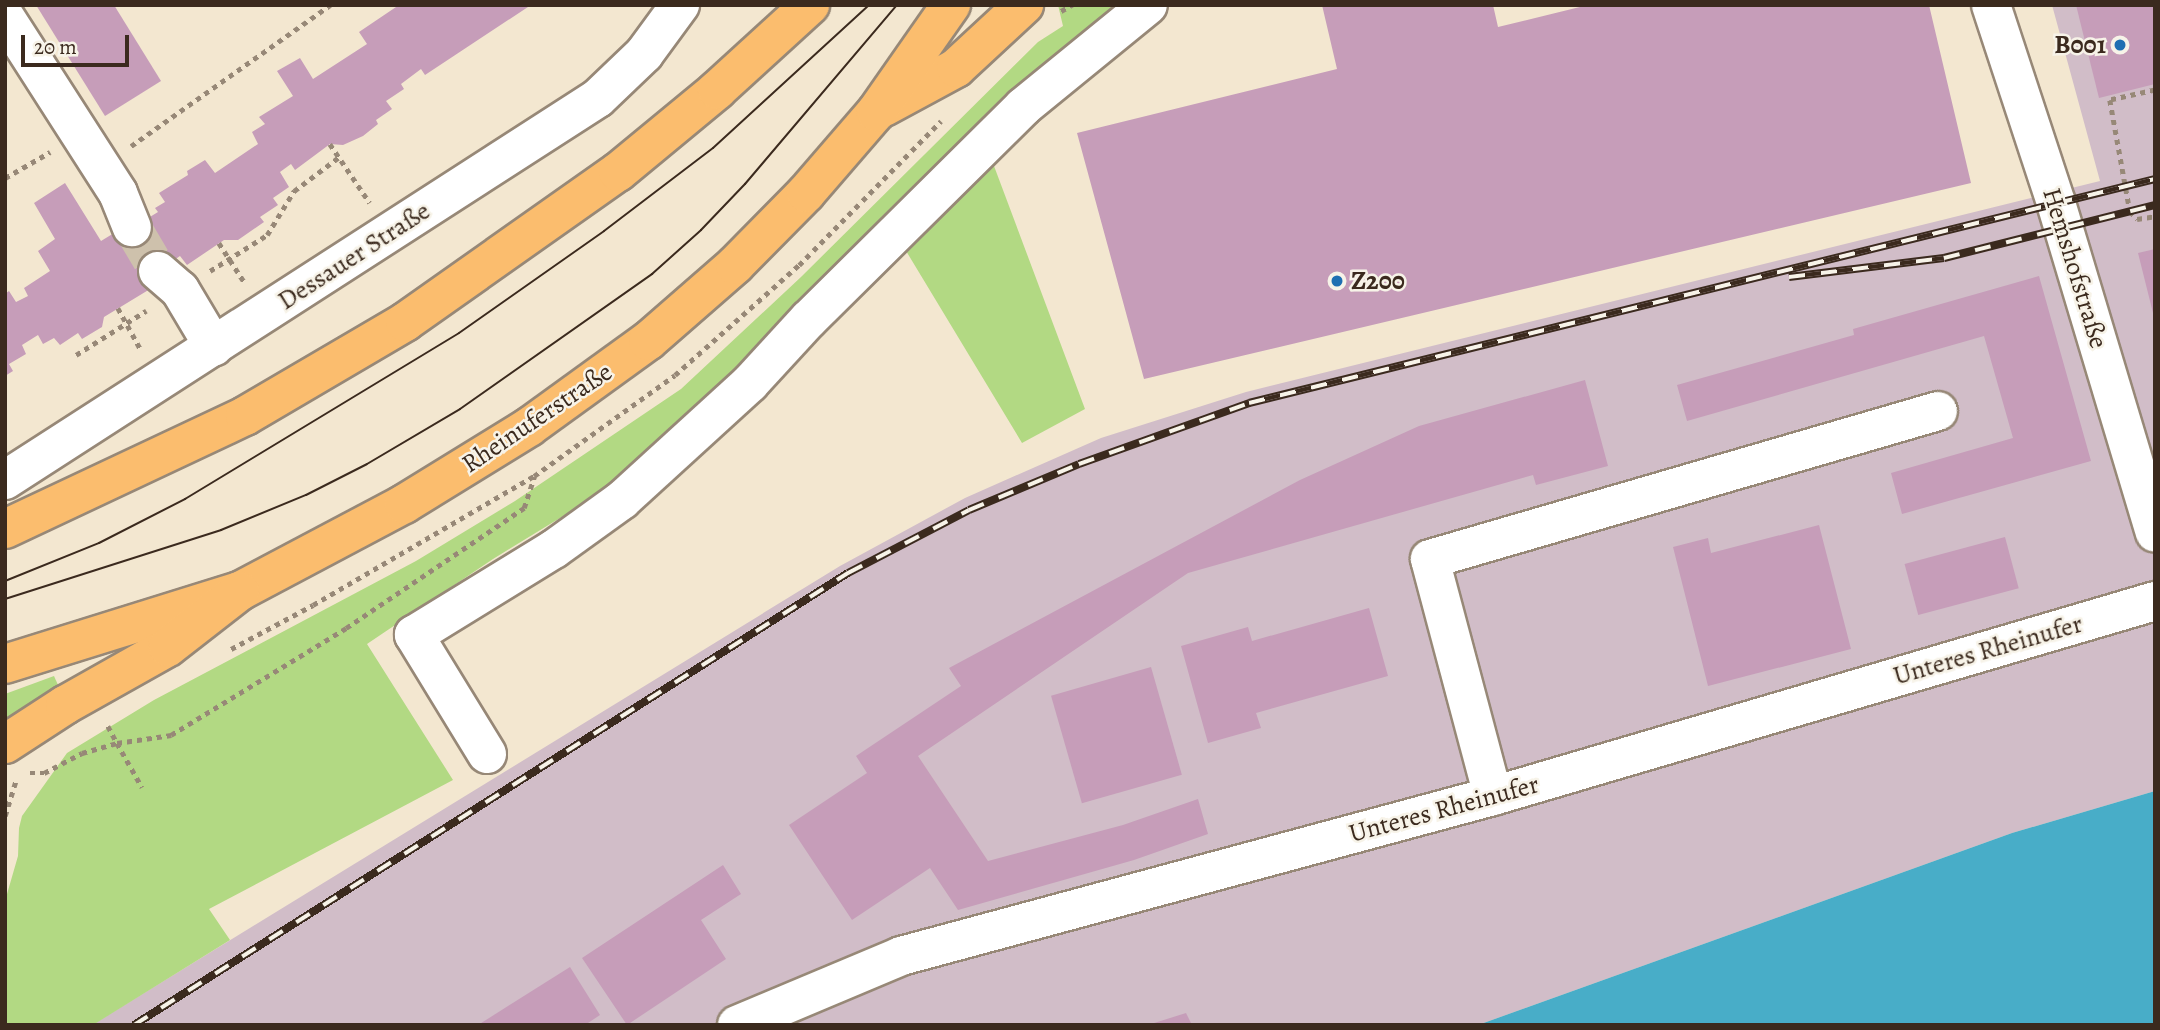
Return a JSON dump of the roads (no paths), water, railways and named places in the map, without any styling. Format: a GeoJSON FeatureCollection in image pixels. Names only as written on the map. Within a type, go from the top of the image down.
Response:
{"type":"FeatureCollection","features":[{"type":"Feature","properties":{"kind":"main road"},"geometry":{"type":"LineString","coordinates":[[5,529],[245,416],[442,297],[618,172],[717,90],[810,5]]}},
{"type":"Feature","properties":{"kind":"main road","name":"Rheinuferstraße"},"geometry":{"type":"LineString","coordinates":[[5,664],[240,591],[404,504],[529,427],[649,341],[753,247],[806,193],[876,112],[951,5]]}},
{"type":"Feature","properties":{"kind":"main road"},"geometry":{"type":"LineString","coordinates":[[876,112],[956,68],[1024,5]]}},
{"type":"Feature","properties":{"kind":"main road"},"geometry":{"type":"LineString","coordinates":[[17,755],[65,705],[168,647],[240,591]]}},
{"type":"Feature","properties":{"kind":"street","name":"Dessauer Straße"},"geometry":{"type":"LineString","coordinates":[[5,480],[598,98],[644,54],[680,5]]}},
{"type":"Feature","properties":{"kind":"street"},"geometry":{"type":"LineString","coordinates":[[487,754],[414,635],[554,548],[622,500],[750,383],[808,320],[1023,107],[1148,5]]}},
{"type":"Feature","properties":{"kind":"street","name":"Hemshofstraße"},"geometry":{"type":"LineString","coordinates":[[1991,5],[2056,203],[2155,532]]}},
{"type":"Feature","properties":{"kind":"street"},"geometry":{"type":"LineString","coordinates":[[5,17],[125,201]]}},
{"type":"Feature","properties":{"kind":"street"},"geometry":{"type":"LineString","coordinates":[[171,274],[214,347]]}},
{"type":"Feature","properties":{"kind":"street"},"geometry":{"type":"LineString","coordinates":[[1493,796],[1430,559],[1938,411]]}},
{"type":"Feature","properties":{"kind":"street","name":"Unteres Rheinufer"},"geometry":{"type":"LineString","coordinates":[[737,1025],[901,956],[1493,796],[2155,601]]}},
{"type":"Feature","properties":{"kind":"water"},"geometry":{"type":"Polygon","coordinates":[[[2155,791],[2155,1025],[1478,1025],[2012,833],[2155,791]]]}},
{"type":"Feature","properties":{"kind":"tunnel"},"geometry":{"type":"LineString","coordinates":[[132,227],[158,271]]}},
{"type":"Feature","properties":{"kind":"tram line"},"geometry":{"type":"LineString","coordinates":[[5,581],[99,543],[185,499],[459,333],[604,231],[713,148],[869,5]]}},
{"type":"Feature","properties":{"kind":"tram line"},"geometry":{"type":"LineString","coordinates":[[5,599],[221,530],[306,495],[367,464],[460,409],[652,274],[701,230],[745,184],[897,5]]}},
{"type":"Feature","properties":{"kind":"railway"},"geometry":{"type":"LineString","coordinates":[[134,1025],[848,573],[969,510],[1079,464],[1249,403],[2155,179]]}},
{"type":"Feature","properties":{"kind":"railway"},"geometry":{"type":"LineString","coordinates":[[1789,277],[1944,258],[2155,205]]}},
{"type":"Feature","properties":{"kind":"place","name":"B001"},"geometry":{"type":"Point","coordinates":[2120,45]}},
{"type":"Feature","properties":{"kind":"place","name":"Z200"},"geometry":{"type":"Point","coordinates":[1337,281]}}]}
